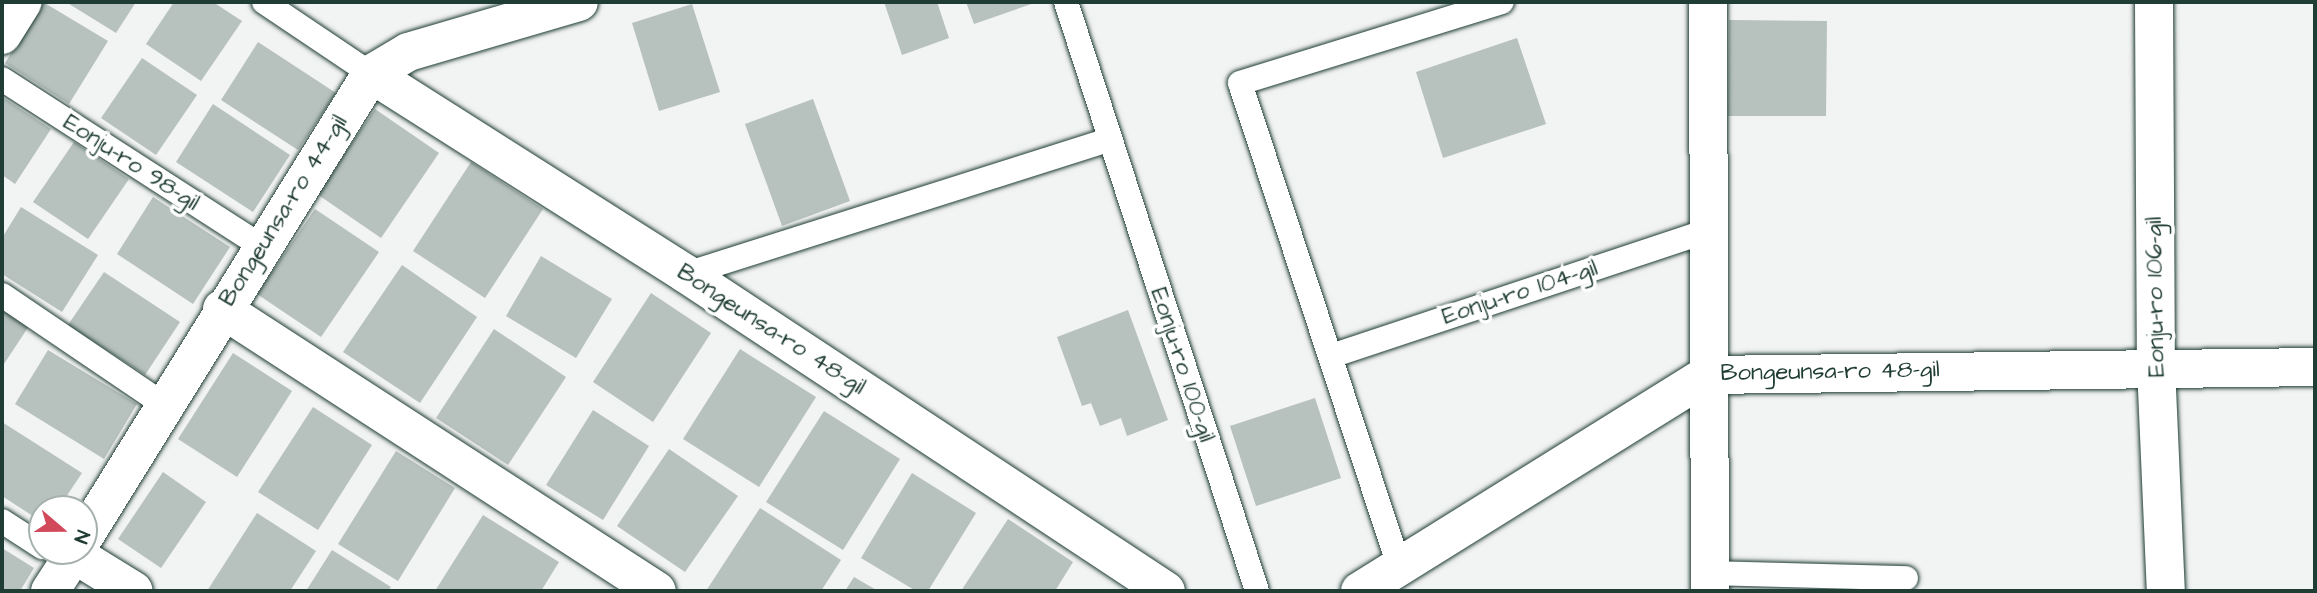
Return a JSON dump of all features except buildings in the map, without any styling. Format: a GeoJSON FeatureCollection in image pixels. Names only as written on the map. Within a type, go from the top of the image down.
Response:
{"type":"FeatureCollection","features":[{"type":"Feature","properties":{"kind":"street","name":"Bongeunsa-ro 44-gil"},"geometry":{"type":"LineString","coordinates":[[98,503],[371,74],[408,52],[579,2]]}},
{"type":"Feature","properties":{"kind":"street"},"geometry":{"type":"LineString","coordinates":[[1708,2],[1710,230],[1707,375],[1710,582]]}},
{"type":"Feature","properties":{"kind":"street","name":"Eonju-ro 106-gil"},"geometry":{"type":"LineString","coordinates":[[2154,2],[2156,366],[2166,591]]}},
{"type":"Feature","properties":{"kind":"street","name":"Bongeunsa-ro 48-gil"},"geometry":{"type":"LineString","coordinates":[[371,74],[686,274],[1166,591]]}},
{"type":"Feature","properties":{"kind":"street"},"geometry":{"type":"LineString","coordinates":[[222,309],[657,591]]}},
{"type":"Feature","properties":{"kind":"street","name":"Bongeunsa-ro 48-gil"},"geometry":{"type":"LineString","coordinates":[[1360,591],[1707,375],[2156,366],[2315,367]]}},
{"type":"Feature","properties":{"kind":"street"},"geometry":{"type":"LineString","coordinates":[[81,565],[134,591]]}},
{"type":"Feature","properties":{"kind":"lane"},"geometry":{"type":"LineString","coordinates":[[264,2],[371,74]]}},
{"type":"Feature","properties":{"kind":"lane","name":"Eonju-ro 100-gil"},"geometry":{"type":"LineString","coordinates":[[1066,2],[1108,139],[1257,591]]}},
{"type":"Feature","properties":{"kind":"lane"},"geometry":{"type":"LineString","coordinates":[[1399,566],[1240,83],[1502,2]]}},
{"type":"Feature","properties":{"kind":"lane","name":"Eonju-ro 98-gil"},"geometry":{"type":"LineString","coordinates":[[2,79],[261,246]]}},
{"type":"Feature","properties":{"kind":"lane"},"geometry":{"type":"LineString","coordinates":[[686,274],[1108,139]]}},
{"type":"Feature","properties":{"kind":"lane","name":"Eonju-ro 104-gil"},"geometry":{"type":"LineString","coordinates":[[1331,356],[1710,230]]}},
{"type":"Feature","properties":{"kind":"lane"},"geometry":{"type":"LineString","coordinates":[[2,295],[163,404]]}},
{"type":"Feature","properties":{"kind":"lane"},"geometry":{"type":"LineString","coordinates":[[2,521],[28,536]]}},
{"type":"Feature","properties":{"kind":"lane"},"geometry":{"type":"LineString","coordinates":[[1710,582],[1906,578]]}}]}
